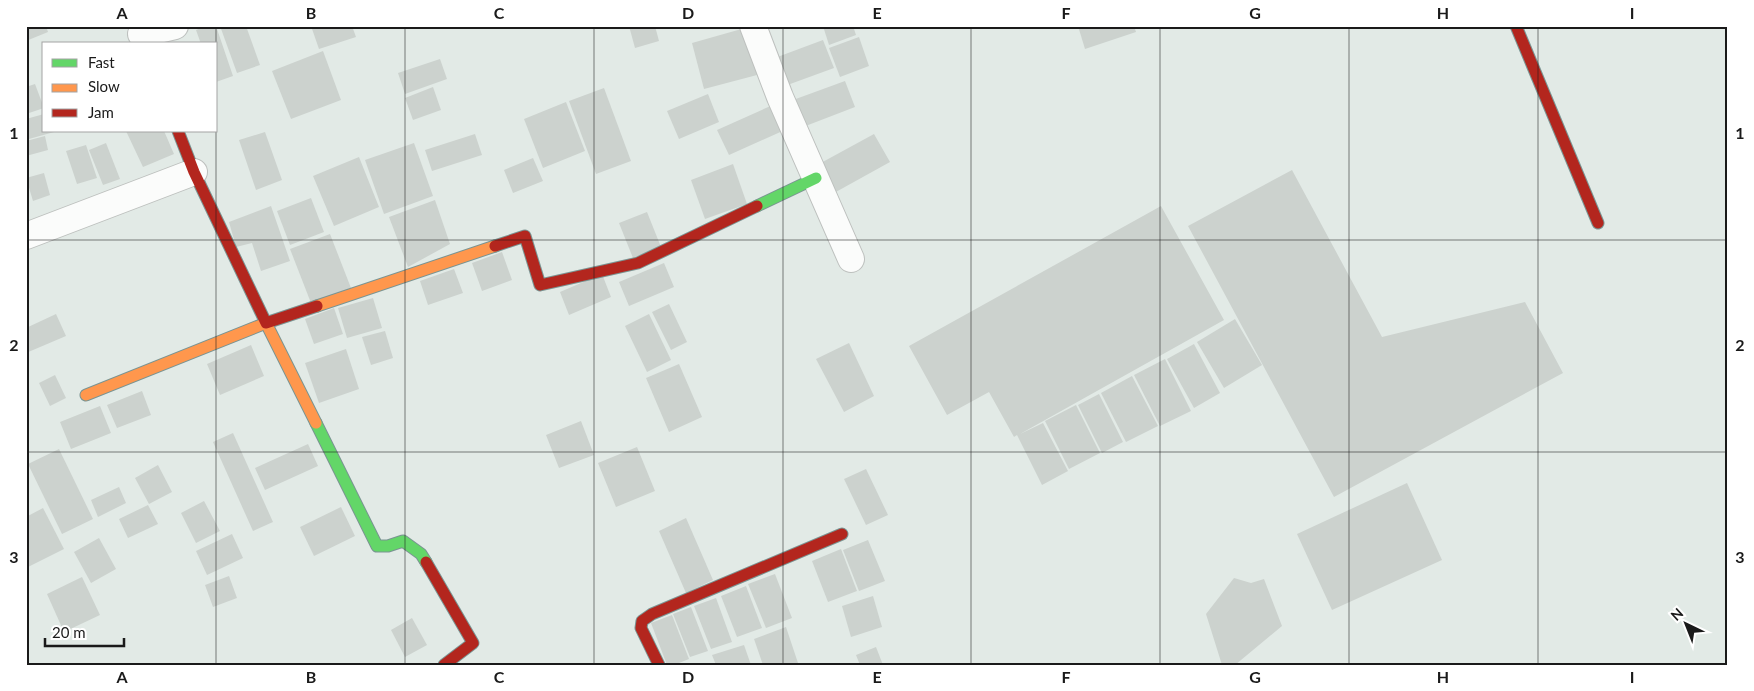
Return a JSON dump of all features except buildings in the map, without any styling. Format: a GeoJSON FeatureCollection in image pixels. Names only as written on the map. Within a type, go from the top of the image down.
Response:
{"type":"FeatureCollection","features":[{"type":"Feature","properties":{"kind":"street"},"geometry":{"type":"LineString","coordinates":[[142,35],[175,26]]}},
{"type":"Feature","properties":{"kind":"street"},"geometry":{"type":"LineString","coordinates":[[753,26],[780,97],[851,259]]}},
{"type":"Feature","properties":{"kind":"street"},"geometry":{"type":"LineString","coordinates":[[1516,26],[1598,224]]}},
{"type":"Feature","properties":{"kind":"street"},"geometry":{"type":"LineString","coordinates":[[178,132],[194,172],[377,546],[404,541],[421,554],[473,643],[444,665]]}},
{"type":"Feature","properties":{"kind":"street"},"geometry":{"type":"LineString","coordinates":[[26,236],[194,172]]}},
{"type":"Feature","properties":{"kind":"street"},"geometry":{"type":"LineString","coordinates":[[86,395],[266,322],[525,236],[540,285],[638,263],[816,178]]}},
{"type":"Feature","properties":{"kind":"street"},"geometry":{"type":"LineString","coordinates":[[660,665],[641,628],[642,621],[652,614],[842,534]]}},
{"type":"Feature","properties":{"kind":"traffic: fast"},"geometry":{"type":"LineString","coordinates":[[757,206],[816,178]]}},
{"type":"Feature","properties":{"kind":"traffic: fast"},"geometry":{"type":"LineString","coordinates":[[316,423],[377,546],[388,546],[403,541],[421,554],[426,562]]}},
{"type":"Feature","properties":{"kind":"traffic: slow"},"geometry":{"type":"LineString","coordinates":[[317,306],[495,246]]}},
{"type":"Feature","properties":{"kind":"traffic: slow"},"geometry":{"type":"LineString","coordinates":[[86,395],[266,323],[316,423]]}},
{"type":"Feature","properties":{"kind":"traffic: jam"},"geometry":{"type":"LineString","coordinates":[[1516,26],[1598,223]]}},
{"type":"Feature","properties":{"kind":"traffic: jam"},"geometry":{"type":"LineString","coordinates":[[178,132],[194,172],[266,323],[317,306]]}},
{"type":"Feature","properties":{"kind":"traffic: jam"},"geometry":{"type":"LineString","coordinates":[[495,246],[525,236],[540,285],[638,263],[757,206]]}},
{"type":"Feature","properties":{"kind":"traffic: jam"},"geometry":{"type":"LineString","coordinates":[[659,665],[641,628],[642,621],[652,614],[842,534]]}},
{"type":"Feature","properties":{"kind":"traffic: jam"},"geometry":{"type":"LineString","coordinates":[[426,562],[473,643],[444,665]]}}]}
